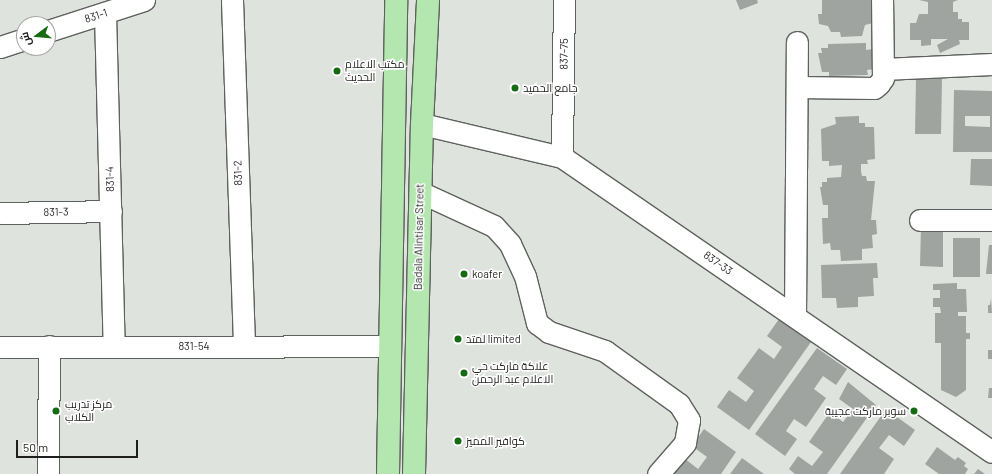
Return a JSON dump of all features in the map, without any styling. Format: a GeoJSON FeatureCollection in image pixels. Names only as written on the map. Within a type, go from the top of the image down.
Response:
{"type":"FeatureCollection","features":[{"type":"Feature","properties":{"kind":"main road"},"geometry":{"type":"LineString","coordinates":[[386,0],[394,68]]}},
{"type":"Feature","properties":{"kind":"main road"},"geometry":{"type":"LineString","coordinates":[[388,474],[396,0]]}},
{"type":"Feature","properties":{"kind":"main road","name":"Badala Alintisar Street"},"geometry":{"type":"LineString","coordinates":[[414,474],[422,124],[428,0]]}},
{"type":"Feature","properties":{"kind":"street","name":"831-1"},"geometry":{"type":"LineString","coordinates":[[56,28],[144,0]]}},
{"type":"Feature","properties":{"kind":"street","name":"831-2"},"geometry":{"type":"LineString","coordinates":[[232,0],[244,346]]}},
{"type":"Feature","properties":{"kind":"street","name":"837-75"},"geometry":{"type":"LineString","coordinates":[[562,157],[564,0]]}},
{"type":"Feature","properties":{"kind":"street"},"geometry":{"type":"LineString","coordinates":[[797,87],[874,88],[883,78],[882,0]]}},
{"type":"Feature","properties":{"kind":"street","name":"831-4"},"geometry":{"type":"LineString","coordinates":[[105,13],[114,346]]}},
{"type":"Feature","properties":{"kind":"street"},"geometry":{"type":"LineString","coordinates":[[0,47],[16,42]]}},
{"type":"Feature","properties":{"kind":"street"},"geometry":{"type":"LineString","coordinates":[[795,316],[797,42]]}},
{"type":"Feature","properties":{"kind":"street"},"geometry":{"type":"LineString","coordinates":[[883,69],[992,64]]}},
{"type":"Feature","properties":{"kind":"street","name":"837-33"},"geometry":{"type":"LineString","coordinates":[[422,124],[562,157],[992,452]]}},
{"type":"Feature","properties":{"kind":"street"},"geometry":{"type":"LineString","coordinates":[[420,192],[494,226],[510,244],[524,276],[537,323],[549,332],[605,351],[679,404],[689,420],[685,443],[658,474]]}},
{"type":"Feature","properties":{"kind":"street","name":"831-3"},"geometry":{"type":"LineString","coordinates":[[0,213],[111,211]]}},
{"type":"Feature","properties":{"kind":"street"},"geometry":{"type":"LineString","coordinates":[[920,220],[992,220]]}},
{"type":"Feature","properties":{"kind":"street"},"geometry":{"type":"LineString","coordinates":[[48,474],[49,346]]}},
{"type":"Feature","properties":{"kind":"street","name":"831-54"},"geometry":{"type":"LineString","coordinates":[[0,347],[389,346]]}},
{"type":"Feature","properties":{"kind":"building"},"geometry":{"type":"Polygon","coordinates":[[[736,0],[757,0],[758,3],[740,10],[736,0]]]}},
{"type":"Feature","properties":{"kind":"building"},"geometry":{"type":"Polygon","coordinates":[[[822,0],[874,0],[877,22],[865,25],[862,36],[841,37],[840,32],[831,32],[828,26],[819,24],[818,14],[822,14],[822,0]]]}},
{"type":"Feature","properties":{"kind":"building"},"geometry":{"type":"Polygon","coordinates":[[[919,0],[958,0],[953,2],[953,12],[958,12],[958,19],[962,19],[962,22],[969,22],[969,40],[959,40],[960,44],[940,53],[937,45],[948,39],[931,39],[931,45],[921,46],[921,40],[910,40],[910,23],[916,23],[919,14],[928,14],[928,2],[919,0]]]}},
{"type":"Feature","properties":{"kind":"building"},"geometry":{"type":"Polygon","coordinates":[[[866,43],[866,50],[873,49],[874,69],[867,70],[868,75],[829,76],[829,72],[822,72],[818,53],[822,53],[821,48],[828,48],[828,44],[866,43]]]}},
{"type":"Feature","properties":{"kind":"building"},"geometry":{"type":"Polygon","coordinates":[[[916,79],[942,79],[941,134],[915,134],[916,79]]]}},
{"type":"Feature","properties":{"kind":"building"},"geometry":{"type":"Polygon","coordinates":[[[954,90],[992,91],[992,152],[953,152],[954,90]],[[965,116],[965,126],[990,127],[990,116],[965,116]]]}},
{"type":"Feature","properties":{"kind":"building"},"geometry":{"type":"Polygon","coordinates":[[[859,116],[859,123],[865,123],[865,127],[874,127],[875,159],[867,160],[868,164],[861,164],[861,171],[862,176],[866,176],[867,181],[875,181],[871,220],[876,220],[877,234],[872,235],[873,248],[862,249],[862,260],[841,261],[840,250],[831,250],[830,243],[823,244],[822,218],[828,218],[828,205],[823,205],[820,187],[822,187],[822,182],[827,182],[827,178],[841,177],[842,165],[829,166],[829,161],[822,161],[821,129],[836,124],[835,117],[859,116]]]}},
{"type":"Feature","properties":{"kind":"building"},"geometry":{"type":"Polygon","coordinates":[[[971,159],[992,159],[992,186],[970,185],[971,159]]]}},
{"type":"Feature","properties":{"kind":"building"},"geometry":{"type":"Polygon","coordinates":[[[921,226],[943,226],[943,267],[920,266],[921,226]]]}},
{"type":"Feature","properties":{"kind":"building"},"geometry":{"type":"Polygon","coordinates":[[[953,238],[980,238],[980,277],[953,277],[953,238]]]}},
{"type":"Feature","properties":{"kind":"building"},"geometry":{"type":"Polygon","coordinates":[[[989,245],[992,245],[992,274],[986,274],[989,245]]]}},
{"type":"Feature","properties":{"kind":"building"},"geometry":{"type":"Polygon","coordinates":[[[877,263],[878,278],[873,278],[874,296],[858,297],[858,307],[837,308],[836,298],[822,298],[821,265],[877,263]]]}},
{"type":"Feature","properties":{"kind":"building"},"geometry":{"type":"Polygon","coordinates":[[[957,283],[957,289],[966,289],[967,312],[958,312],[958,316],[966,316],[966,333],[970,333],[970,339],[966,339],[966,390],[956,397],[941,390],[941,343],[935,343],[935,313],[941,313],[940,307],[933,307],[933,298],[940,298],[940,290],[933,290],[933,284],[957,283]]]}},
{"type":"Feature","properties":{"kind":"building"},"geometry":{"type":"Polygon","coordinates":[[[991,298],[992,313],[988,313],[988,305],[990,305],[991,298]]]}},
{"type":"Feature","properties":{"kind":"building"},"geometry":{"type":"Polygon","coordinates":[[[779,319],[811,342],[749,430],[717,407],[729,390],[746,402],[754,391],[737,378],[759,348],[774,359],[782,347],[767,336],[779,319]]]}},
{"type":"Feature","properties":{"kind":"building"},"geometry":{"type":"Polygon","coordinates":[[[817,348],[847,369],[836,385],[823,376],[814,389],[826,398],[806,427],[794,419],[786,431],[797,439],[785,456],[755,434],[817,348]]]}},
{"type":"Feature","properties":{"kind":"building"},"geometry":{"type":"Polygon","coordinates":[[[988,350],[992,350],[992,359],[988,359],[988,350]]]}},
{"type":"Feature","properties":{"kind":"building"},"geometry":{"type":"Polygon","coordinates":[[[848,382],[876,405],[827,474],[795,474],[789,469],[798,456],[812,466],[823,452],[809,442],[832,409],[840,415],[838,418],[843,422],[853,409],[839,399],[848,382]]]}},
{"type":"Feature","properties":{"kind":"building"},"geometry":{"type":"Polygon","coordinates":[[[989,388],[992,388],[992,398],[988,398],[989,388]]]}},
{"type":"Feature","properties":{"kind":"building"},"geometry":{"type":"Polygon","coordinates":[[[886,409],[915,430],[904,446],[889,435],[879,448],[894,459],[884,474],[840,474],[886,409]]]}},
{"type":"Feature","properties":{"kind":"building"},"geometry":{"type":"Polygon","coordinates":[[[704,429],[736,452],[721,474],[672,474],[684,458],[698,469],[707,457],[692,446],[704,429]]]}},
{"type":"Feature","properties":{"kind":"building"},"geometry":{"type":"Polygon","coordinates":[[[937,447],[955,460],[958,457],[966,463],[964,466],[968,469],[965,474],[939,474],[925,464],[937,447]]]}},
{"type":"Feature","properties":{"kind":"building"},"geometry":{"type":"Polygon","coordinates":[[[742,458],[764,474],[730,474],[742,458]]]}},
{"type":"Feature","properties":{"kind":"building"},"geometry":{"type":"Polygon","coordinates":[[[978,469],[985,474],[974,474],[978,469]]]}},
{"type":"Feature","properties":{"kind":"place","name":"مكتب الاعلام الحديث"},"geometry":{"type":"Point","coordinates":[337,71]}},
{"type":"Feature","properties":{"kind":"place","name":"جامع الحميد"},"geometry":{"type":"Point","coordinates":[515,88]}},
{"type":"Feature","properties":{"kind":"place","name":"koafer"},"geometry":{"type":"Point","coordinates":[464,274]}},
{"type":"Feature","properties":{"kind":"place","name":"لمتد limited"},"geometry":{"type":"Point","coordinates":[458,339]}},
{"type":"Feature","properties":{"kind":"place","name":"علاكة ماركت حي الاعلام عبد الرحمن"},"geometry":{"type":"Point","coordinates":[464,373]}},
{"type":"Feature","properties":{"kind":"place","name":"مركز تدريب الكلاب"},"geometry":{"type":"Point","coordinates":[56,411]}},
{"type":"Feature","properties":{"kind":"place","name":"سوبر ماركت عجيبة"},"geometry":{"type":"Point","coordinates":[914,411]}},
{"type":"Feature","properties":{"kind":"place","name":"كوافير المميز"},"geometry":{"type":"Point","coordinates":[458,441]}}]}
